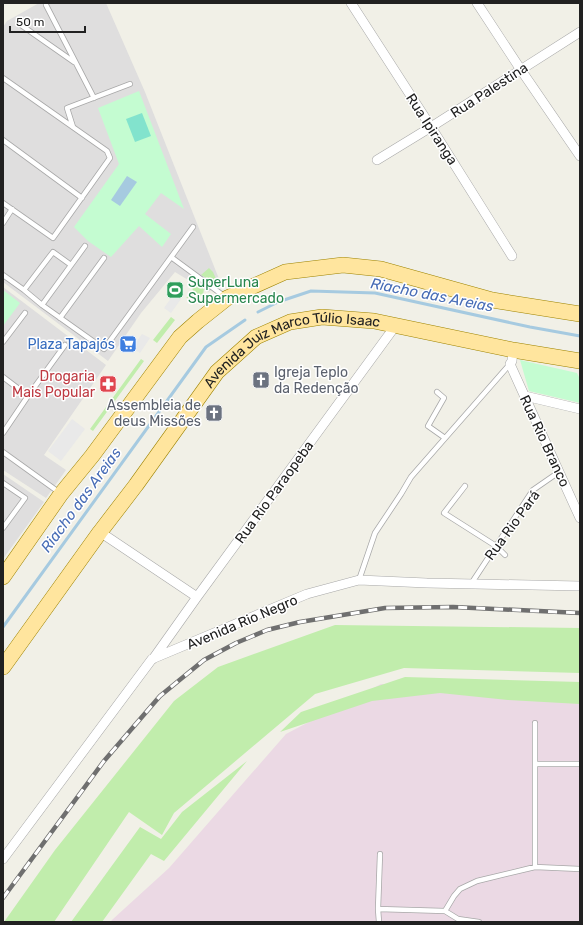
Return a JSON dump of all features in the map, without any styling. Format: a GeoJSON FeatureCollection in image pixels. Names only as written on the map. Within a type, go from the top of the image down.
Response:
{"type":"FeatureCollection","features":[{"type":"Feature","properties":{"kind":"main road"},"geometry":{"type":"LineString","coordinates":[[3,577],[61,494],[92,456],[180,337],[227,298],[284,272],[343,265],[382,269],[492,300],[580,314]]}},
{"type":"Feature","properties":{"kind":"main road","name":"Avenida Juiz Marco Túlio Isaac"},"geometry":{"type":"LineString","coordinates":[[3,667],[217,372],[256,337],[290,322],[322,317],[374,321],[396,325],[512,357],[580,361]]}},
{"type":"Feature","properties":{"kind":"street","name":"Rua Ipiranga"},"geometry":{"type":"LineString","coordinates":[[351,3],[512,256]]}},
{"type":"Feature","properties":{"kind":"street"},"geometry":{"type":"LineString","coordinates":[[477,3],[580,156]]}},
{"type":"Feature","properties":{"kind":"street","name":"Rua Palestina"},"geometry":{"type":"LineString","coordinates":[[377,160],[580,32]]}},
{"type":"Feature","properties":{"kind":"street","name":"Rua Rio Paraopeba"},"geometry":{"type":"LineString","coordinates":[[152,660],[396,325]]}},
{"type":"Feature","properties":{"kind":"street","name":"Rua Rio Branco"},"geometry":{"type":"LineString","coordinates":[[512,357],[525,396],[580,518]]}},
{"type":"Feature","properties":{"kind":"street"},"geometry":{"type":"LineString","coordinates":[[525,396],[580,409]]}},
{"type":"Feature","properties":{"kind":"street"},"geometry":{"type":"LineString","coordinates":[[100,532],[197,597]]}},
{"type":"Feature","properties":{"kind":"street","name":"Avenida Rio Negro"},"geometry":{"type":"LineString","coordinates":[[152,660],[307,594],[359,580],[580,586]]}},
{"type":"Feature","properties":{"kind":"street"},"geometry":{"type":"LineString","coordinates":[[3,859],[152,660]]}},
{"type":"Feature","properties":{"kind":"lane"},"geometry":{"type":"LineString","coordinates":[[46,5],[94,98]]}},
{"type":"Feature","properties":{"kind":"lane"},"geometry":{"type":"LineString","coordinates":[[21,25],[75,63]]}},
{"type":"Feature","properties":{"kind":"lane"},"geometry":{"type":"LineString","coordinates":[[3,78],[107,152],[110,158],[53,238],[3,203]]}},
{"type":"Feature","properties":{"kind":"lane"},"geometry":{"type":"LineString","coordinates":[[73,127],[67,108],[130,84]]}},
{"type":"Feature","properties":{"kind":"lane"},"geometry":{"type":"LineString","coordinates":[[3,140],[82,198]]}},
{"type":"Feature","properties":{"kind":"lane"},"geometry":{"type":"LineString","coordinates":[[3,223],[12,209]]}},
{"type":"Feature","properties":{"kind":"lane"},"geometry":{"type":"LineString","coordinates":[[3,275],[104,349],[193,227]]}},
{"type":"Feature","properties":{"kind":"lane"},"geometry":{"type":"LineString","coordinates":[[42,305],[85,246]]}},
{"type":"Feature","properties":{"kind":"lane"},"geometry":{"type":"LineString","coordinates":[[24,290],[53,252],[71,265]]}},
{"type":"Feature","properties":{"kind":"lane"},"geometry":{"type":"LineString","coordinates":[[171,257],[227,298]]}},
{"type":"Feature","properties":{"kind":"lane"},"geometry":{"type":"LineString","coordinates":[[60,318],[104,258]]}},
{"type":"Feature","properties":{"kind":"lane"},"geometry":{"type":"LineString","coordinates":[[3,342],[25,313]]}},
{"type":"Feature","properties":{"kind":"lane"},"geometry":{"type":"LineString","coordinates":[[3,433],[65,345]]}},
{"type":"Feature","properties":{"kind":"lane"},"geometry":{"type":"LineString","coordinates":[[359,580],[375,533],[411,478],[512,357]]}},
{"type":"Feature","properties":{"kind":"lane"},"geometry":{"type":"LineString","coordinates":[[3,377],[28,396]]}},
{"type":"Feature","properties":{"kind":"lane"},"geometry":{"type":"LineString","coordinates":[[437,392],[444,398],[428,426],[445,438]]}},
{"type":"Feature","properties":{"kind":"lane"},"geometry":{"type":"LineString","coordinates":[[3,452],[61,494]]}},
{"type":"Feature","properties":{"kind":"lane","name":"Rua Rio Pará"},"geometry":{"type":"LineString","coordinates":[[471,584],[533,490],[559,472]]}},
{"type":"Feature","properties":{"kind":"lane"},"geometry":{"type":"LineString","coordinates":[[3,483],[25,498],[3,528]]}},
{"type":"Feature","properties":{"kind":"lane"},"geometry":{"type":"LineString","coordinates":[[465,486],[444,514],[496,546],[505,555]]}},
{"type":"Feature","properties":{"kind":"lane"},"geometry":{"type":"LineString","coordinates":[[535,723],[535,867]]}},
{"type":"Feature","properties":{"kind":"lane"},"geometry":{"type":"LineString","coordinates":[[535,764],[580,764]]}},
{"type":"Feature","properties":{"kind":"lane"},"geometry":{"type":"LineString","coordinates":[[379,922],[380,854]]}},
{"type":"Feature","properties":{"kind":"lane"},"geometry":{"type":"LineString","coordinates":[[445,911],[460,889],[477,881],[535,867],[580,869]]}},
{"type":"Feature","properties":{"kind":"lane"},"geometry":{"type":"LineString","coordinates":[[378,909],[445,911],[458,919],[479,922]]}},
{"type":"Feature","properties":{"kind":"shaded area"},"geometry":{"type":"Polygon","coordinates":[[[39,3],[106,3],[145,92],[221,284],[208,292],[175,272],[141,313],[108,361],[3,282],[3,27],[7,21],[39,3]]]}},
{"type":"Feature","properties":{"kind":"shaded area"},"geometry":{"type":"Polygon","coordinates":[[[3,287],[106,365],[44,455],[66,470],[46,498],[3,470],[3,287]]]}},
{"type":"Feature","properties":{"kind":"shaded area"},"geometry":{"type":"Polygon","coordinates":[[[174,294],[181,299],[171,313],[164,308],[174,294]]]}},
{"type":"Feature","properties":{"kind":"shaded area"},"geometry":{"type":"Polygon","coordinates":[[[142,334],[150,338],[140,353],[132,348],[142,334]]]}},
{"type":"Feature","properties":{"kind":"shaded area"},"geometry":{"type":"Polygon","coordinates":[[[72,419],[85,429],[61,461],[48,451],[72,419]]]}},
{"type":"Feature","properties":{"kind":"shaded area"},"geometry":{"type":"Polygon","coordinates":[[[3,474],[44,502],[3,559],[3,474]]]}},
{"type":"Feature","properties":{"kind":"shaded area"},"geometry":{"type":"Polygon","coordinates":[[[381,684],[580,697],[580,922],[110,922],[169,868],[286,734],[381,684]]]}},
{"type":"Feature","properties":{"kind":"green space"},"geometry":{"type":"Polygon","coordinates":[[[139,91],[184,209],[161,193],[145,214],[171,234],[162,247],[139,226],[111,257],[88,241],[74,227],[119,164],[98,108],[139,91]]]}},
{"type":"Feature","properties":{"kind":"green space"},"geometry":{"type":"Polygon","coordinates":[[[142,113],[151,136],[135,142],[126,119],[142,113]]]}},
{"type":"Feature","properties":{"kind":"green space"},"geometry":{"type":"Polygon","coordinates":[[[209,268],[213,272],[218,283],[201,275],[209,268]]]}},
{"type":"Feature","properties":{"kind":"green space"},"geometry":{"type":"Polygon","coordinates":[[[194,284],[204,289],[203,295],[196,299],[186,298],[193,292],[192,286],[194,284]]]}},
{"type":"Feature","properties":{"kind":"green space"},"geometry":{"type":"Polygon","coordinates":[[[3,290],[20,303],[3,326],[3,290]]]}},
{"type":"Feature","properties":{"kind":"green space"},"geometry":{"type":"Polygon","coordinates":[[[171,317],[175,320],[157,343],[153,340],[171,317]]]}},
{"type":"Feature","properties":{"kind":"green space"},"geometry":{"type":"Polygon","coordinates":[[[141,359],[144,361],[93,431],[90,429],[141,359]]]}},
{"type":"Feature","properties":{"kind":"green space"},"geometry":{"type":"Polygon","coordinates":[[[520,360],[577,373],[580,379],[580,403],[529,391],[520,360]]]}},
{"type":"Feature","properties":{"kind":"green space"},"geometry":{"type":"Polygon","coordinates":[[[335,625],[580,628],[580,673],[404,668],[315,694],[174,813],[162,835],[129,812],[54,922],[4,922],[55,850],[174,701],[218,667],[335,625]]]}},
{"type":"Feature","properties":{"kind":"green space"},"geometry":{"type":"Polygon","coordinates":[[[405,677],[580,682],[580,704],[508,700],[440,693],[372,701],[280,732],[301,712],[405,677]]]}},
{"type":"Feature","properties":{"kind":"green space"},"geometry":{"type":"Polygon","coordinates":[[[247,761],[164,861],[151,854],[102,922],[71,922],[140,827],[161,839],[182,812],[247,761]]]}},
{"type":"Feature","properties":{"kind":"water"},"geometry":{"type":"Polygon","coordinates":[[[127,176],[137,182],[120,206],[111,200],[127,176]]]}},
{"type":"Feature","properties":{"kind":"waterway","name":"Riacho das Areias"},"geometry":{"type":"LineString","coordinates":[[258,312],[278,302],[311,291],[375,293],[530,327],[580,336]]}},
{"type":"Feature","properties":{"kind":"waterway","name":"Riacho das Areias"},"geometry":{"type":"LineString","coordinates":[[3,627],[206,347],[245,320]]}},
{"type":"Feature","properties":{"kind":"railway"},"geometry":{"type":"LineString","coordinates":[[3,898],[104,761],[160,696],[204,660],[236,643],[267,630],[300,622],[385,608],[453,607],[580,613]]}},
{"type":"Feature","properties":{"kind":"place","name":"SuperLuna Supermercado"},"geometry":{"type":"Point","coordinates":[175,290]}},
{"type":"Feature","properties":{"kind":"place","name":"Plaza Tapajós"},"geometry":{"type":"Point","coordinates":[128,344]}},
{"type":"Feature","properties":{"kind":"place","name":"Igreja Teplo da Redenção"},"geometry":{"type":"Point","coordinates":[261,380]}},
{"type":"Feature","properties":{"kind":"place","name":"Drogaria Mais Popular"},"geometry":{"type":"Point","coordinates":[108,384]}},
{"type":"Feature","properties":{"kind":"place","name":"Assembleia de deus Missões"},"geometry":{"type":"Point","coordinates":[214,413]}}]}
